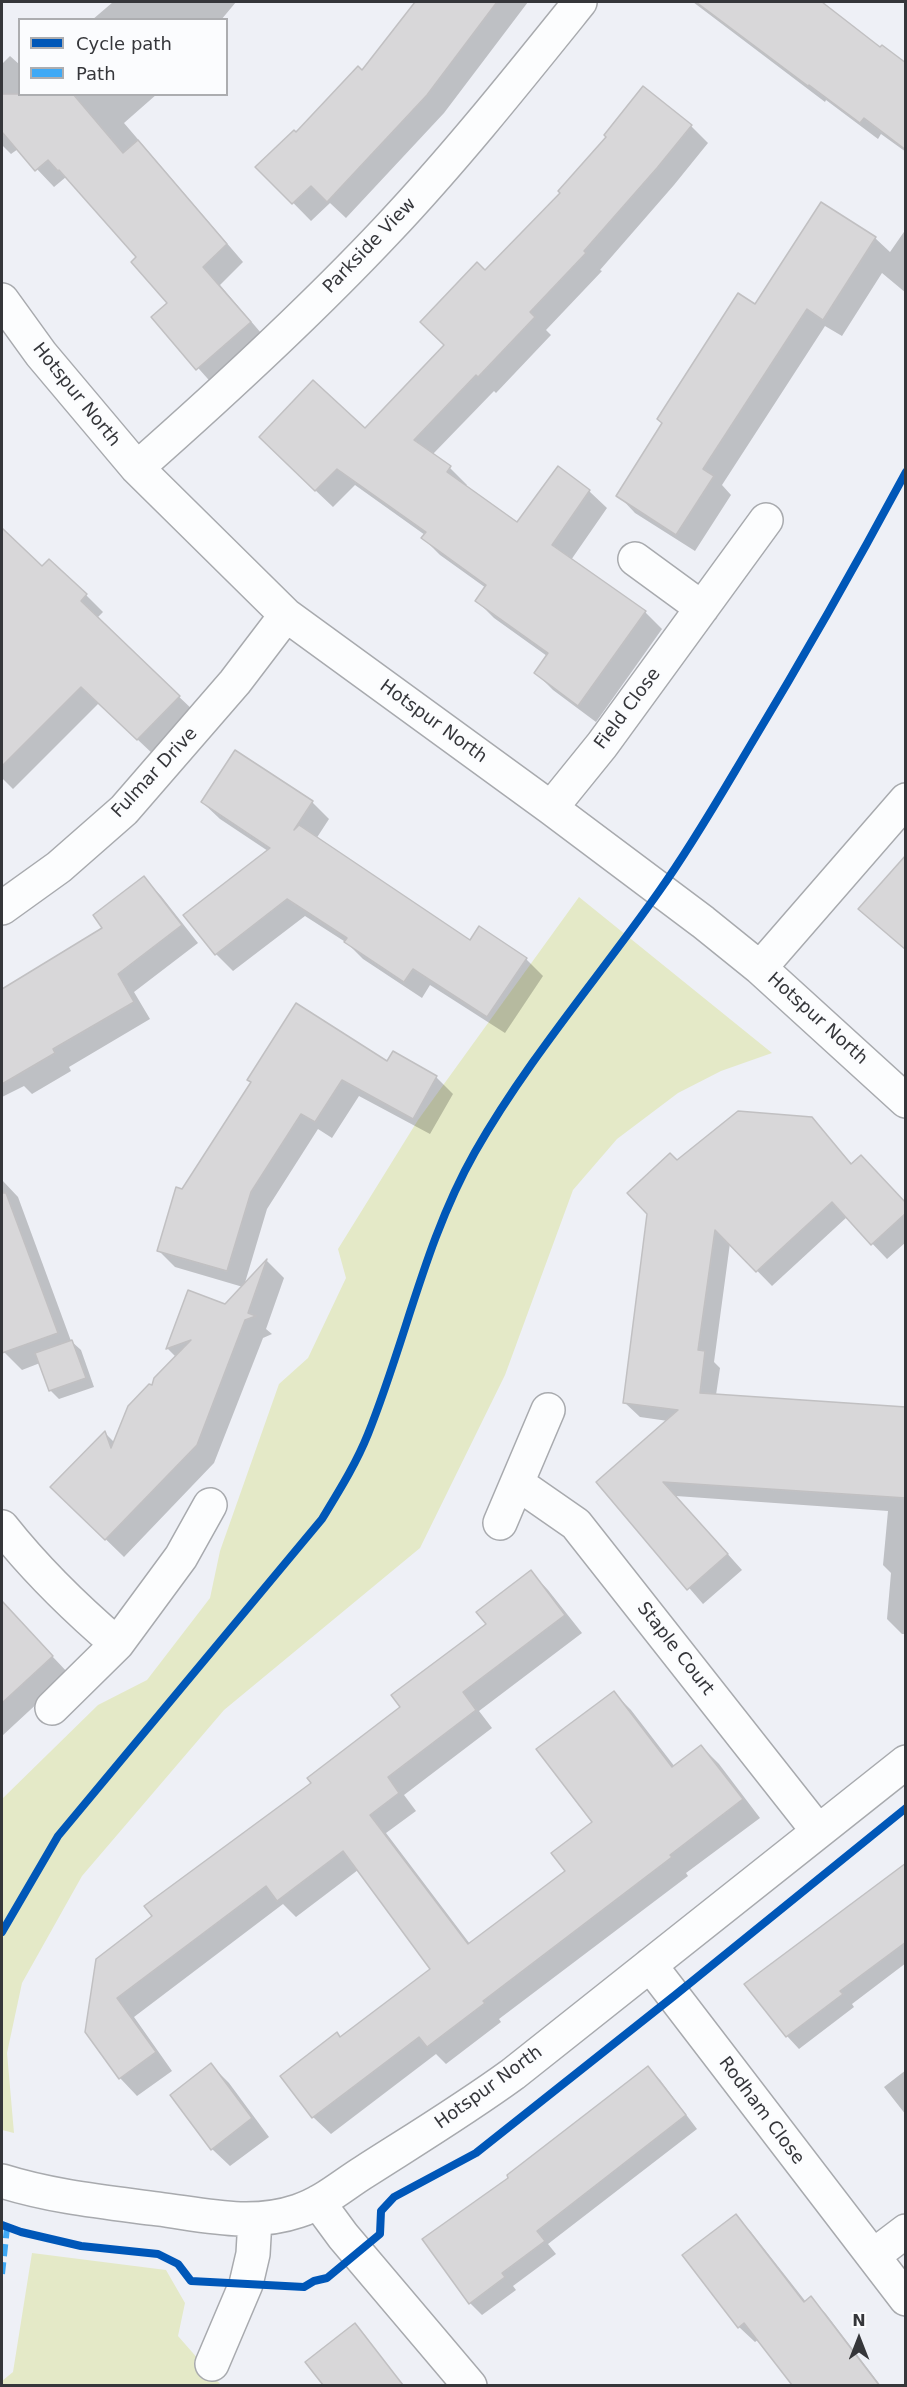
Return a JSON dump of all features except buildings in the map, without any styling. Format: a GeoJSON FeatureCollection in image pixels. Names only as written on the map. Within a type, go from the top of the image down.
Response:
{"type":"FeatureCollection","features":[{"type":"Feature","properties":{"kind":"street","name":"Parkside View"},"geometry":{"type":"LineString","coordinates":[[137,468],[278,341],[387,230],[494,109],[580,2]]}},
{"type":"Feature","properties":{"kind":"street","name":"Hotspur North"},"geometry":{"type":"LineString","coordinates":[[2,300],[41,354],[137,468],[286,615],[661,889],[760,968],[906,1101]]}},
{"type":"Feature","properties":{"kind":"street","name":"Field Close"},"geometry":{"type":"LineString","coordinates":[[551,808],[602,744],[766,520]]}},
{"type":"Feature","properties":{"kind":"street"},"geometry":{"type":"LineString","coordinates":[[635,560],[702,608]]}},
{"type":"Feature","properties":{"kind":"street","name":"Fulmar Drive"},"geometry":{"type":"LineString","coordinates":[[2,908],[59,867],[124,810],[235,682],[286,615]]}},
{"type":"Feature","properties":{"kind":"street"},"geometry":{"type":"LineString","coordinates":[[760,968],[906,800]]}},
{"type":"Feature","properties":{"kind":"street"},"geometry":{"type":"LineString","coordinates":[[500,1523],[548,1410]]}},
{"type":"Feature","properties":{"kind":"street","name":"Staple Court"},"geometry":{"type":"LineString","coordinates":[[517,1483],[576,1524],[818,1831]]}},
{"type":"Feature","properties":{"kind":"street"},"geometry":{"type":"LineString","coordinates":[[52,1708],[117,1644],[182,1557],[210,1505]]}},
{"type":"Feature","properties":{"kind":"street"},"geometry":{"type":"LineString","coordinates":[[2,1527],[27,1558],[74,1607],[117,1644]]}},
{"type":"Feature","properties":{"kind":"street","name":"Hotspur North"},"geometry":{"type":"LineString","coordinates":[[2,2181],[28,2189],[105,2204],[160,2209],[209,2218],[255,2219],[298,2211],[318,2202],[472,2104],[906,1762]]}},
{"type":"Feature","properties":{"kind":"street","name":"Rodham Close"},"geometry":{"type":"LineString","coordinates":[[650,1965],[906,2299]]}},
{"type":"Feature","properties":{"kind":"street"},"geometry":{"type":"LineString","coordinates":[[318,2202],[343,2236],[470,2385]]}},
{"type":"Feature","properties":{"kind":"street"},"geometry":{"type":"LineString","coordinates":[[212,2364],[246,2284],[253,2254],[255,2219]]}},
{"type":"Feature","properties":{"kind":"street"},"geometry":{"type":"LineString","coordinates":[[873,2256],[906,2231]]}},
{"type":"Feature","properties":{"kind":"green space"},"geometry":{"type":"Polygon","coordinates":[[[579,897],[772,1053],[721,1071],[678,1093],[617,1139],[573,1190],[505,1375],[420,1548],[224,1710],[82,1876],[22,1983],[7,2053],[14,2133],[2,2130],[2,1799],[98,1705],[147,1680],[210,1598],[220,1551],[279,1384],[308,1358],[346,1278],[338,1249],[418,1120],[579,897]]]}},
{"type":"Feature","properties":{"kind":"green space"},"geometry":{"type":"Polygon","coordinates":[[[32,2253],[166,2270],[185,2303],[178,2336],[221,2385],[2,2386],[2,2381],[13,2372],[32,2253]]]}},
{"type":"Feature","properties":{"kind":"marked path"},"geometry":{"type":"LineString","coordinates":[[2,2274],[7,2228]]}},
{"type":"Feature","properties":{"kind":"cycle path"},"geometry":{"type":"LineString","coordinates":[[2,1932],[58,1836],[322,1519],[353,1467],[368,1434],[429,1255],[475,1152],[518,1084],[637,922],[694,839],[808,648],[906,472]]}},
{"type":"Feature","properties":{"kind":"cycle path"},"geometry":{"type":"LineString","coordinates":[[2,2225],[21,2232],[81,2246],[158,2254],[178,2264],[191,2281],[304,2287],[314,2281],[327,2278],[380,2234],[381,2211],[394,2197],[476,2153],[906,1808]]}}]}
